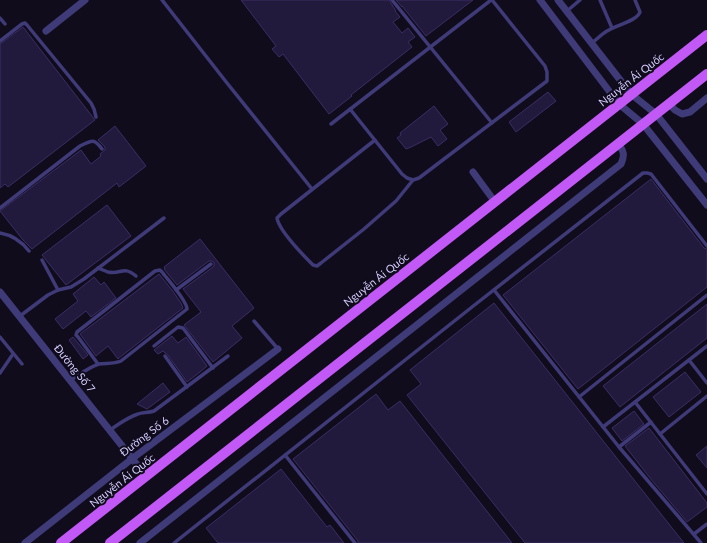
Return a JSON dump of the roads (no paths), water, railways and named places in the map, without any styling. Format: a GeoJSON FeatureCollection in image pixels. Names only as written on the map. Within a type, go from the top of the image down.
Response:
{"type":"FeatureCollection","features":[{"type":"Feature","properties":{"kind":"main road","name":"Nguyễn Ái Quốc"},"geometry":{"type":"LineString","coordinates":[[61,543],[707,35]]}},
{"type":"Feature","properties":{"kind":"main road"},"geometry":{"type":"LineString","coordinates":[[110,543],[707,74]]}},
{"type":"Feature","properties":{"kind":"street"},"geometry":{"type":"LineString","coordinates":[[46,31],[85,0]]}},
{"type":"Feature","properties":{"kind":"street"},"geometry":{"type":"LineString","coordinates":[[540,0],[619,104],[643,124],[707,206]]}},
{"type":"Feature","properties":{"kind":"street"},"geometry":{"type":"LineString","coordinates":[[558,0],[631,94],[656,114],[707,179]]}},
{"type":"Feature","properties":{"kind":"street"},"geometry":{"type":"LineString","coordinates":[[669,104],[682,114],[690,112],[707,98]]}},
{"type":"Feature","properties":{"kind":"street"},"geometry":{"type":"LineString","coordinates":[[140,543],[621,164],[623,159],[623,150],[618,144]]}},
{"type":"Feature","properties":{"kind":"street"},"geometry":{"type":"LineString","coordinates":[[473,172],[495,202]]}},
{"type":"Feature","properties":{"kind":"street","name":"Đường Số 7"},"geometry":{"type":"LineString","coordinates":[[0,292],[146,476]]}},
{"type":"Feature","properties":{"kind":"street","name":"Đường Số 6"},"geometry":{"type":"LineString","coordinates":[[25,543],[133,458],[278,349]]}},
{"type":"Feature","properties":{"kind":"lane"},"geometry":{"type":"LineString","coordinates":[[162,0],[312,189]]}},
{"type":"Feature","properties":{"kind":"lane"},"geometry":{"type":"LineString","coordinates":[[392,0],[492,123]]}},
{"type":"Feature","properties":{"kind":"lane"},"geometry":{"type":"LineString","coordinates":[[331,124],[492,0],[545,66],[548,77],[547,81],[418,178],[413,180],[396,201],[364,229],[317,266],[313,265],[294,246],[277,223],[277,218],[375,140]]}},
{"type":"Feature","properties":{"kind":"lane"},"geometry":{"type":"LineString","coordinates":[[567,11],[580,0]]}},
{"type":"Feature","properties":{"kind":"lane"},"geometry":{"type":"LineString","coordinates":[[600,0],[612,28]]}},
{"type":"Feature","properties":{"kind":"lane"},"geometry":{"type":"LineString","coordinates":[[592,43],[612,28],[638,16],[640,12],[635,0]]}},
{"type":"Feature","properties":{"kind":"lane"},"geometry":{"type":"LineString","coordinates":[[0,18],[5,24]]}},
{"type":"Feature","properties":{"kind":"lane"},"geometry":{"type":"LineString","coordinates":[[0,41],[25,23],[91,103],[96,117]]}},
{"type":"Feature","properties":{"kind":"lane"},"geometry":{"type":"LineString","coordinates":[[350,109],[402,174],[413,180]]}},
{"type":"Feature","properties":{"kind":"lane"},"geometry":{"type":"LineString","coordinates":[[0,208],[80,146],[95,141],[102,149]]}},
{"type":"Feature","properties":{"kind":"lane"},"geometry":{"type":"LineString","coordinates":[[174,543],[643,173],[651,174],[707,246]]}},
{"type":"Feature","properties":{"kind":"lane"},"geometry":{"type":"LineString","coordinates":[[20,316],[48,295],[58,290],[71,287],[84,279],[164,218]]}},
{"type":"Feature","properties":{"kind":"lane"},"geometry":{"type":"LineString","coordinates":[[0,233],[21,242],[29,251]]}},
{"type":"Feature","properties":{"kind":"lane"},"geometry":{"type":"LineString","coordinates":[[42,260],[58,290]]}},
{"type":"Feature","properties":{"kind":"lane"},"geometry":{"type":"LineString","coordinates":[[176,290],[211,264]]}},
{"type":"Feature","properties":{"kind":"lane"},"geometry":{"type":"LineString","coordinates":[[98,268],[108,272],[126,270],[136,276]]}},
{"type":"Feature","properties":{"kind":"lane"},"geometry":{"type":"LineString","coordinates":[[71,380],[98,364],[116,363],[121,360],[187,309],[187,306],[182,298],[160,270],[155,271],[121,299],[80,329],[76,334],[98,364]]}},
{"type":"Feature","properties":{"kind":"lane"},"geometry":{"type":"LineString","coordinates":[[494,290],[619,447],[701,543]]}},
{"type":"Feature","properties":{"kind":"lane"},"geometry":{"type":"LineString","coordinates":[[579,397],[707,295]]}},
{"type":"Feature","properties":{"kind":"lane"},"geometry":{"type":"LineString","coordinates":[[254,321],[278,349]]}},
{"type":"Feature","properties":{"kind":"lane"},"geometry":{"type":"LineString","coordinates":[[154,346],[178,327],[183,328],[213,368]]}},
{"type":"Feature","properties":{"kind":"lane"},"geometry":{"type":"LineString","coordinates":[[0,337],[22,364]]}},
{"type":"Feature","properties":{"kind":"lane"},"geometry":{"type":"LineString","coordinates":[[603,427],[707,346]]}},
{"type":"Feature","properties":{"kind":"lane"},"geometry":{"type":"LineString","coordinates":[[0,373],[14,354]]}},
{"type":"Feature","properties":{"kind":"lane"},"geometry":{"type":"LineString","coordinates":[[165,356],[188,387]]}},
{"type":"Feature","properties":{"kind":"lane"},"geometry":{"type":"LineString","coordinates":[[110,430],[132,416],[154,411],[228,356]]}},
{"type":"Feature","properties":{"kind":"lane"},"geometry":{"type":"LineString","coordinates":[[689,360],[707,382]]}},
{"type":"Feature","properties":{"kind":"lane"},"geometry":{"type":"LineString","coordinates":[[0,365],[5,367]]}},
{"type":"Feature","properties":{"kind":"lane"},"geometry":{"type":"LineString","coordinates":[[660,434],[707,396]]}},
{"type":"Feature","properties":{"kind":"lane"},"geometry":{"type":"LineString","coordinates":[[635,402],[707,494]]}},
{"type":"Feature","properties":{"kind":"lane"},"geometry":{"type":"LineString","coordinates":[[619,447],[651,422]]}},
{"type":"Feature","properties":{"kind":"lane"},"geometry":{"type":"LineString","coordinates":[[285,455],[355,543]]}},
{"type":"Feature","properties":{"kind":"lane"},"geometry":{"type":"LineString","coordinates":[[694,534],[707,524]]}}]}
